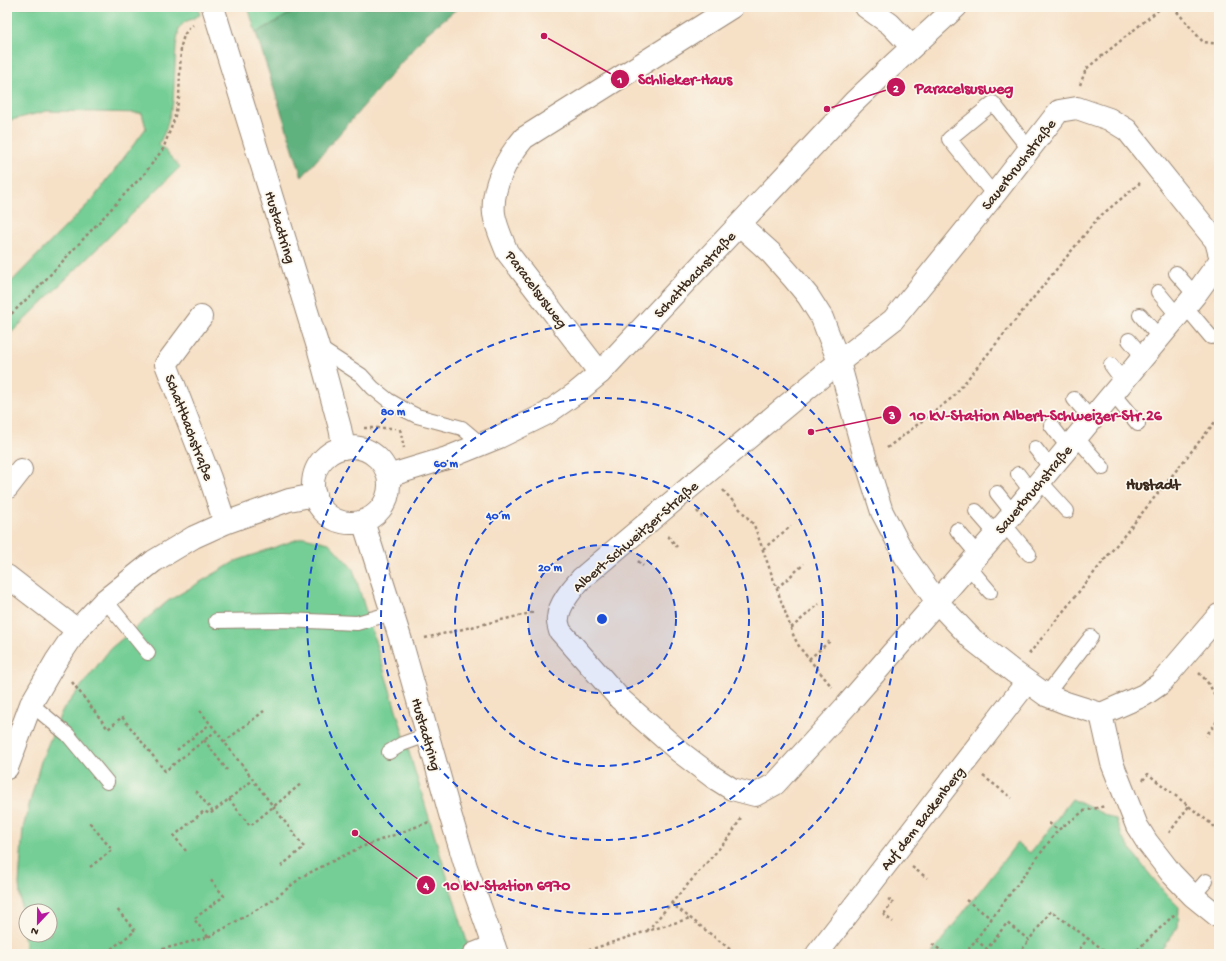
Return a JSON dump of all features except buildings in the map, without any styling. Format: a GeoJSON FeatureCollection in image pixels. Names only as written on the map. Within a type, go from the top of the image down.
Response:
{"type":"FeatureCollection","features":[{"type":"Feature","properties":{"kind":"street","name":"Paracelsusweg"},"geometry":{"type":"LineString","coordinates":[[600,373],[507,252],[498,232],[494,213],[495,197],[503,172],[508,160],[524,138],[732,7]]}},
{"type":"Feature","properties":{"kind":"street"},"geometry":{"type":"LineString","coordinates":[[866,7],[890,24],[912,46]]}},
{"type":"Feature","properties":{"kind":"street","name":"Schattbachstraße"},"geometry":{"type":"LineString","coordinates":[[388,476],[447,458],[499,437],[546,414],[576,393],[600,373],[824,134],[912,46],[956,7]]}},
{"type":"Feature","properties":{"kind":"street","name":"Hustadtring"},"geometry":{"type":"LineString","coordinates":[[214,11],[318,347],[342,438]]}},
{"type":"Feature","properties":{"kind":"street"},"geometry":{"type":"LineString","coordinates":[[1078,108],[1109,118],[1127,130],[1216,241],[1219,252]]}},
{"type":"Feature","properties":{"kind":"street","name":"Sauerbruchstraße"},"geometry":{"type":"LineString","coordinates":[[839,362],[893,320],[1060,111],[1078,108]]}},
{"type":"Feature","properties":{"kind":"street"},"geometry":{"type":"LineString","coordinates":[[740,224],[771,253],[794,279],[808,296],[822,318],[839,362],[866,461],[882,512],[905,556],[937,602],[974,640],[1046,695],[1101,714],[1144,695],[1160,684],[1219,615]]}},
{"type":"Feature","properties":{"kind":"street","name":"Sauerbruchstraße"},"geometry":{"type":"LineString","coordinates":[[937,602],[1091,419],[1115,380],[1143,357],[1219,262]]}},
{"type":"Feature","properties":{"kind":"street","name":"Schattbachstraße"},"geometry":{"type":"LineString","coordinates":[[201,317],[166,364],[210,478],[225,523]]}},
{"type":"Feature","properties":{"kind":"street","name":"Albert-Schweitzer-Straße"},"geometry":{"type":"LineString","coordinates":[[755,794],[732,789],[713,777],[680,752],[620,699],[560,631],[557,618],[569,593],[581,579],[839,362]]}},
{"type":"Feature","properties":{"kind":"street"},"geometry":{"type":"LineString","coordinates":[[342,438],[353,447],[372,453],[385,467],[388,476],[388,492],[382,507],[376,513],[363,521],[354,523],[337,520],[323,510],[315,495],[314,486],[317,469],[342,438]]}},
{"type":"Feature","properties":{"kind":"street"},"geometry":{"type":"LineString","coordinates":[[7,488],[21,470]]}},
{"type":"Feature","properties":{"kind":"street"},"geometry":{"type":"LineString","coordinates":[[7,767],[30,704],[77,630],[105,600],[154,561],[194,537],[225,523],[289,500],[315,495]]}},
{"type":"Feature","properties":{"kind":"street","name":"Hustadtring"},"geometry":{"type":"LineString","coordinates":[[363,521],[392,613],[466,867],[496,950],[474,954]]}},
{"type":"Feature","properties":{"kind":"street"},"geometry":{"type":"LineString","coordinates":[[7,576],[77,630]]}},
{"type":"Feature","properties":{"kind":"street"},"geometry":{"type":"LineString","coordinates":[[755,794],[775,784],[847,705],[937,602]]}},
{"type":"Feature","properties":{"kind":"street","name":"Auf dem Backenberg"},"geometry":{"type":"LineString","coordinates":[[817,954],[965,762],[1021,677]]}},
{"type":"Feature","properties":{"kind":"street"},"geometry":{"type":"LineString","coordinates":[[1101,714],[1112,763],[1137,826],[1155,853],[1171,873],[1200,889],[1219,917]]}},
{"type":"Feature","properties":{"kind":"lane"},"geometry":{"type":"LineString","coordinates":[[994,195],[949,139],[993,103],[1029,149]]}},
{"type":"Feature","properties":{"kind":"lane"},"geometry":{"type":"LineString","coordinates":[[1176,273],[1186,305],[1211,337]]}},
{"type":"Feature","properties":{"kind":"lane"},"geometry":{"type":"LineString","coordinates":[[1158,292],[1186,305]]}},
{"type":"Feature","properties":{"kind":"lane"},"geometry":{"type":"LineString","coordinates":[[1140,314],[1159,337]]}},
{"type":"Feature","properties":{"kind":"lane"},"geometry":{"type":"LineString","coordinates":[[1129,340],[1143,357]]}},
{"type":"Feature","properties":{"kind":"lane"},"geometry":{"type":"LineString","coordinates":[[318,347],[361,374],[373,388],[388,400],[417,416],[462,428],[481,444]]}},
{"type":"Feature","properties":{"kind":"lane"},"geometry":{"type":"LineString","coordinates":[[1115,380],[1138,424]]}},
{"type":"Feature","properties":{"kind":"lane"},"geometry":{"type":"LineString","coordinates":[[1074,399],[1091,419]]}},
{"type":"Feature","properties":{"kind":"lane"},"geometry":{"type":"LineString","coordinates":[[1051,425],[1103,468]]}},
{"type":"Feature","properties":{"kind":"lane"},"geometry":{"type":"LineString","coordinates":[[1035,448],[1041,480],[1067,511]]}},
{"type":"Feature","properties":{"kind":"lane"},"geometry":{"type":"LineString","coordinates":[[1018,474],[1041,480]]}},
{"type":"Feature","properties":{"kind":"lane"},"geometry":{"type":"LineString","coordinates":[[997,493],[1004,524]]}},
{"type":"Feature","properties":{"kind":"lane"},"geometry":{"type":"LineString","coordinates":[[976,511],[1004,524],[1029,554]]}},
{"type":"Feature","properties":{"kind":"lane"},"geometry":{"type":"LineString","coordinates":[[957,530],[990,592]]}},
{"type":"Feature","properties":{"kind":"lane"},"geometry":{"type":"LineString","coordinates":[[105,600],[148,653]]}},
{"type":"Feature","properties":{"kind":"lane"},"geometry":{"type":"LineString","coordinates":[[216,621],[284,620],[357,623],[392,613]]}},
{"type":"Feature","properties":{"kind":"lane"},"geometry":{"type":"LineString","coordinates":[[1046,695],[1091,636]]}},
{"type":"Feature","properties":{"kind":"lane"},"geometry":{"type":"LineString","coordinates":[[30,704],[68,735],[107,782]]}},
{"type":"Feature","properties":{"kind":"lane"},"geometry":{"type":"LineString","coordinates":[[389,752],[402,744],[427,735]]}},
{"type":"Feature","properties":{"kind":"path"},"geometry":{"type":"LineString","coordinates":[[1078,108],[1078,89],[1086,69],[1162,7]]}},
{"type":"Feature","properties":{"kind":"path"},"geometry":{"type":"LineString","coordinates":[[1173,7],[1203,42],[1219,44]]}},
{"type":"Feature","properties":{"kind":"path"},"geometry":{"type":"LineString","coordinates":[[7,318],[36,290],[124,195],[144,173],[162,149],[174,120],[179,98],[181,46],[184,35],[189,28],[214,11]]}},
{"type":"Feature","properties":{"kind":"path"},"geometry":{"type":"LineString","coordinates":[[866,461],[885,450],[953,397],[1098,218],[1157,168]]}},
{"type":"Feature","properties":{"kind":"path"},"geometry":{"type":"LineString","coordinates":[[407,411],[399,428],[409,470]]}},
{"type":"Feature","properties":{"kind":"path"},"geometry":{"type":"LineString","coordinates":[[1021,677],[1219,417]]}},
{"type":"Feature","properties":{"kind":"path"},"geometry":{"type":"LineString","coordinates":[[342,438],[399,428]]}},
{"type":"Feature","properties":{"kind":"path"},"geometry":{"type":"LineString","coordinates":[[708,473],[754,525],[791,628],[800,648],[847,705]]}},
{"type":"Feature","properties":{"kind":"path"},"geometry":{"type":"LineString","coordinates":[[762,549],[791,526]]}},
{"type":"Feature","properties":{"kind":"path"},"geometry":{"type":"LineString","coordinates":[[777,588],[804,564]]}},
{"type":"Feature","properties":{"kind":"path"},"geometry":{"type":"LineString","coordinates":[[791,628],[818,604]]}},
{"type":"Feature","properties":{"kind":"path"},"geometry":{"type":"LineString","coordinates":[[448,632],[521,615]]}},
{"type":"Feature","properties":{"kind":"path"},"geometry":{"type":"LineString","coordinates":[[809,658],[830,641]]}},
{"type":"Feature","properties":{"kind":"path"},"geometry":{"type":"LineString","coordinates":[[1183,658],[1207,681],[1218,704],[1217,721],[1206,736]]}},
{"type":"Feature","properties":{"kind":"path"},"geometry":{"type":"LineString","coordinates":[[56,661],[108,729],[122,718],[165,770],[216,731]]}},
{"type":"Feature","properties":{"kind":"path"},"geometry":{"type":"LineString","coordinates":[[200,711],[304,846],[280,867]]}},
{"type":"Feature","properties":{"kind":"path"},"geometry":{"type":"LineString","coordinates":[[224,742],[264,711]]}},
{"type":"Feature","properties":{"kind":"path"},"geometry":{"type":"LineString","coordinates":[[177,750],[210,724]]}},
{"type":"Feature","properties":{"kind":"path"},"geometry":{"type":"LineString","coordinates":[[204,740],[227,770]]}},
{"type":"Feature","properties":{"kind":"path"},"geometry":{"type":"LineString","coordinates":[[965,762],[1012,798]]}},
{"type":"Feature","properties":{"kind":"path"},"geometry":{"type":"LineString","coordinates":[[1148,774],[1219,830]]}},
{"type":"Feature","properties":{"kind":"path"},"geometry":{"type":"LineString","coordinates":[[186,851],[174,836],[204,812],[210,814],[213,812],[253,780]]}},
{"type":"Feature","properties":{"kind":"path"},"geometry":{"type":"LineString","coordinates":[[229,800],[250,826],[274,808],[302,783]]}},
{"type":"Feature","properties":{"kind":"path"},"geometry":{"type":"LineString","coordinates":[[196,792],[213,812]]}},
{"type":"Feature","properties":{"kind":"path"},"geometry":{"type":"LineString","coordinates":[[647,931],[731,835],[755,794]]}},
{"type":"Feature","properties":{"kind":"path"},"geometry":{"type":"LineString","coordinates":[[965,954],[1058,830],[1084,811],[1127,800]]}},
{"type":"Feature","properties":{"kind":"path"},"geometry":{"type":"LineString","coordinates":[[1155,853],[1189,806]]}},
{"type":"Feature","properties":{"kind":"path"},"geometry":{"type":"LineString","coordinates":[[145,954],[208,937],[272,900],[303,876],[359,848],[450,814]]}},
{"type":"Feature","properties":{"kind":"path"},"geometry":{"type":"LineString","coordinates":[[90,866],[112,850],[90,823],[92,821]]}},
{"type":"Feature","properties":{"kind":"path"},"geometry":{"type":"LineString","coordinates":[[1050,822],[1058,830]]}},
{"type":"Feature","properties":{"kind":"path"},"geometry":{"type":"LineString","coordinates":[[208,937],[194,919],[224,896],[210,878]]}},
{"type":"Feature","properties":{"kind":"path"},"geometry":{"type":"LineString","coordinates":[[1133,954],[1200,889]]}},
{"type":"Feature","properties":{"kind":"path"},"geometry":{"type":"LineString","coordinates":[[966,900],[992,919]]}},
{"type":"Feature","properties":{"kind":"path"},"geometry":{"type":"LineString","coordinates":[[671,903],[736,954]]}},
{"type":"Feature","properties":{"kind":"path"},"geometry":{"type":"LineString","coordinates":[[114,954],[111,949],[135,931],[116,908]]}},
{"type":"Feature","properties":{"kind":"path"},"geometry":{"type":"LineString","coordinates":[[1019,954],[1051,911],[1109,954]]}},
{"type":"Feature","properties":{"kind":"path"},"geometry":{"type":"LineString","coordinates":[[884,914],[893,922]]}},
{"type":"Feature","properties":{"kind":"path"},"geometry":{"type":"LineString","coordinates":[[578,954],[691,918]]}},
{"type":"Feature","properties":{"kind":"path"},"geometry":{"type":"LineString","coordinates":[[976,940],[987,949],[1007,923],[1029,940]]}},
{"type":"Feature","properties":{"kind":"path"},"geometry":{"type":"LineString","coordinates":[[1076,954],[1088,938]]}},
{"type":"Feature","properties":{"kind":"path"},"geometry":{"type":"LineString","coordinates":[[932,944],[946,954]]}},
{"type":"Feature","properties":{"kind":"path"},"geometry":{"type":"LineString","coordinates":[[1099,954],[1102,949]]}},
{"type":"Feature","properties":{"kind":"path"},"geometry":{"type":"LineString","coordinates":[[1056,954],[1058,952],[1060,954]]}},
{"type":"Feature","properties":{"kind":"green space"},"geometry":{"type":"Polygon","coordinates":[[[7,7],[198,7],[200,15],[185,22],[179,28],[176,46],[173,102],[166,129],[159,144],[180,167],[7,337],[7,286],[93,199],[146,128],[142,113],[47,111],[7,121],[7,7]]]}},
{"type":"Feature","properties":{"kind":"green space"},"geometry":{"type":"Polygon","coordinates":[[[248,7],[302,7],[256,33],[248,7]]]}},
{"type":"Feature","properties":{"kind":"green space"},"geometry":{"type":"Polygon","coordinates":[[[302,7],[459,7],[426,34],[302,177],[256,33],[302,7]]]}},
{"type":"Feature","properties":{"kind":"green space"},"geometry":{"type":"Polygon","coordinates":[[[304,537],[329,543],[353,569],[468,945],[459,954],[28,954],[25,943],[58,943],[58,903],[21,903],[19,884],[23,828],[41,761],[62,711],[111,648],[168,601],[236,561],[304,537]]]}},
{"type":"Feature","properties":{"kind":"green space"},"geometry":{"type":"Polygon","coordinates":[[[1072,799],[1116,820],[1122,837],[1143,866],[1165,893],[1179,907],[1178,927],[1158,954],[931,954],[1017,843],[1030,853],[1072,799]]]}},
{"type":"Feature","properties":{"kind":"place","name":"Schlieker-Haus"},"geometry":{"type":"Point","coordinates":[544,36]}},
{"type":"Feature","properties":{"kind":"place","name":"Paracelsusweg"},"geometry":{"type":"Point","coordinates":[827,109]}},
{"type":"Feature","properties":{"kind":"place","name":"10 kV-Station Albert-Schweizer-Str.26"},"geometry":{"type":"Point","coordinates":[811,432]}},
{"type":"Feature","properties":{"kind":"place","name":"10 kV-Station 6970"},"geometry":{"type":"Point","coordinates":[355,833]}},
{"type":"Feature","properties":{"kind":"district","name":"Hustadt"},"geometry":{"type":"Point","coordinates":[1153,483]}}]}
